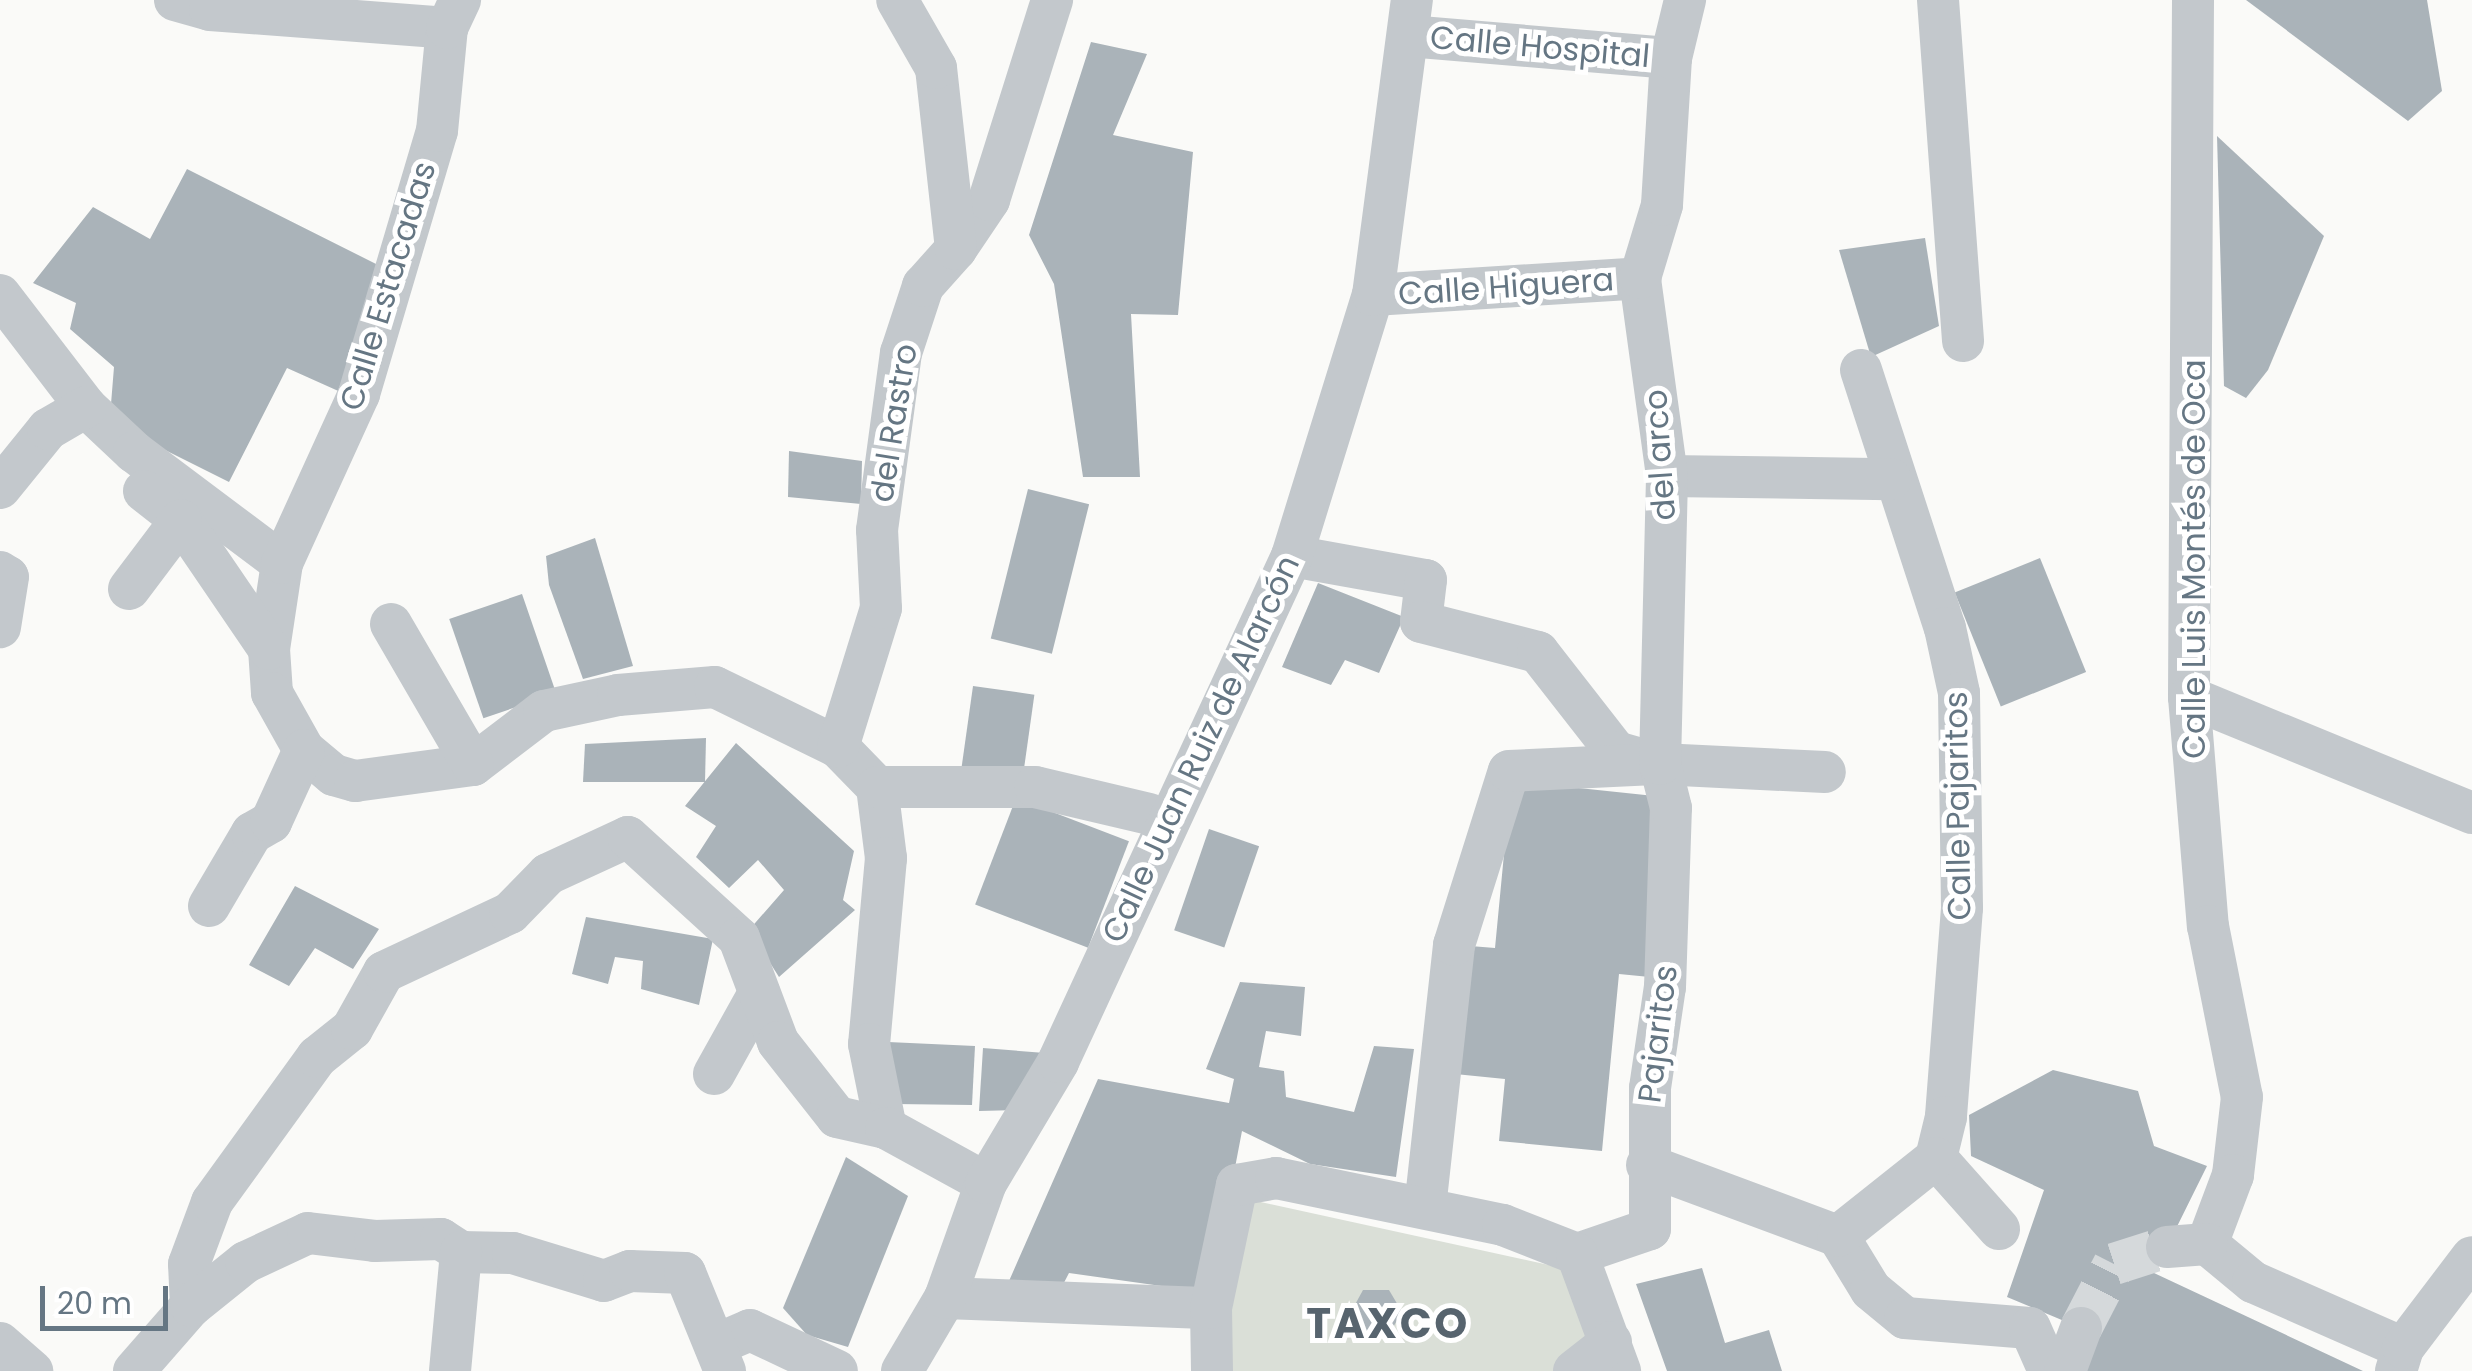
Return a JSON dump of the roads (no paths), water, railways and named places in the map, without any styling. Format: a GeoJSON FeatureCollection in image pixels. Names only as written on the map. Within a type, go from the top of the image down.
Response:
{"type":"FeatureCollection","features":[{"type":"Feature","properties":{"kind":"street"},"geometry":{"type":"LineString","coordinates":[[175,0],[210,10],[454,14]]}},
{"type":"Feature","properties":{"kind":"street"},"geometry":{"type":"LineString","coordinates":[[897,0],[936,68],[956,249]]}},
{"type":"Feature","properties":{"kind":"street","name":"del Rastro"},"geometry":{"type":"LineString","coordinates":[[838,747],[881,608],[876,530],[901,352],[923,286],[956,249],[989,200],[1052,0]]}},
{"type":"Feature","properties":{"kind":"street","name":"del arco"},"geometry":{"type":"LineString","coordinates":[[1660,764],[1667,476],[1640,278],[1662,205],[1671,58],[1686,0]]}},
{"type":"Feature","properties":{"kind":"street"},"geometry":{"type":"LineString","coordinates":[[1938,0],[1963,341]]}},
{"type":"Feature","properties":{"kind":"street","name":"Calle Luis Montés de Oca"},"geometry":{"type":"LineString","coordinates":[[2193,0],[2190,697],[2208,926],[2242,1098],[2233,1175],[2187,1245],[2400,1360]]}},
{"type":"Feature","properties":{"kind":"street","name":"Calle Estacadas"},"geometry":{"type":"LineString","coordinates":[[304,750],[272,693],[270,648],[282,563],[358,394],[437,131],[454,14]]}},
{"type":"Feature","properties":{"kind":"street","name":"Calle Hospital"},"geometry":{"type":"LineString","coordinates":[[1410,18],[1671,58]]}},
{"type":"Feature","properties":{"kind":"street","name":"Calle Juan Ruiz de Alarcón"},"geometry":{"type":"LineString","coordinates":[[902,1371],[945,1298],[986,1183],[1058,1062],[1178,778],[1292,556],[1373,295],[1410,18]]}},
{"type":"Feature","properties":{"kind":"street","name":"Calle Higuera"},"geometry":{"type":"LineString","coordinates":[[1373,295],[1640,278]]}},
{"type":"Feature","properties":{"kind":"street"},"geometry":{"type":"LineString","coordinates":[[0,296],[86,407],[134,452],[282,563]]}},
{"type":"Feature","properties":{"kind":"street","name":"Calle Pajaritos"},"geometry":{"type":"LineString","coordinates":[[1861,370],[1891,480],[1945,628],[1960,693],[1962,908],[1946,1117],[1936,1158]]}},
{"type":"Feature","properties":{"kind":"street"},"geometry":{"type":"LineString","coordinates":[[0,488],[48,429],[86,407]]}},
{"type":"Feature","properties":{"kind":"street"},"geometry":{"type":"LineString","coordinates":[[1667,476],[1891,480]]}},
{"type":"Feature","properties":{"kind":"street"},"geometry":{"type":"LineString","coordinates":[[132,482],[181,520],[270,648]]}},
{"type":"Feature","properties":{"kind":"street"},"geometry":{"type":"LineString","coordinates":[[130,588],[181,520]]}},
{"type":"Feature","properties":{"kind":"street"},"geometry":{"type":"LineString","coordinates":[[1292,556],[1426,580],[1421,622],[1538,652],[1616,752],[1660,764]]}},
{"type":"Feature","properties":{"kind":"street"},"geometry":{"type":"LineString","coordinates":[[0,572],[8,577],[0,626]]}},
{"type":"Feature","properties":{"kind":"street"},"geometry":{"type":"LineString","coordinates":[[391,624],[473,766]]}},
{"type":"Feature","properties":{"kind":"street"},"geometry":{"type":"LineString","coordinates":[[209,906],[252,833],[271,822],[304,750],[334,775],[354,782],[473,766],[544,711],[618,694],[715,687],[838,747],[876,786],[886,858],[870,1044],[886,1128]]}},
{"type":"Feature","properties":{"kind":"street"},"geometry":{"type":"LineString","coordinates":[[2190,697],[2472,812]]}},
{"type":"Feature","properties":{"kind":"street"},"geometry":{"type":"LineString","coordinates":[[1554,773],[1574,700]]}},
{"type":"Feature","properties":{"kind":"street"},"geometry":{"type":"LineString","coordinates":[[1425,1208],[1454,944],[1509,771],[1554,773],[1660,764],[1825,772]]}},
{"type":"Feature","properties":{"kind":"street","name":"Pajaritos"},"geometry":{"type":"LineString","coordinates":[[1577,1254],[1650,1228],[1647,1165],[1672,887],[1671,808],[1660,764]]}},
{"type":"Feature","properties":{"kind":"street"},"geometry":{"type":"LineString","coordinates":[[876,786],[1035,788],[1150,814]]}},
{"type":"Feature","properties":{"kind":"street"},"geometry":{"type":"LineString","coordinates":[[191,1306],[189,1264],[212,1202],[318,1057],[352,1029],[384,972],[510,913],[548,874],[628,837],[739,938],[778,1042],[837,1117],[886,1128],[986,1183]]}},
{"type":"Feature","properties":{"kind":"street"},"geometry":{"type":"LineString","coordinates":[[714,1074],[760,993]]}},
{"type":"Feature","properties":{"kind":"street"},"geometry":{"type":"LineString","coordinates":[[1838,1236],[1936,1158],[1999,1229]]}},
{"type":"Feature","properties":{"kind":"street"},"geometry":{"type":"LineString","coordinates":[[1647,1165],[1838,1236],[1872,1290],[1905,1318],[2030,1328],[2050,1371]]}},
{"type":"Feature","properties":{"kind":"street"},"geometry":{"type":"LineString","coordinates":[[1212,1371],[1211,1308],[1237,1185],[1276,1178],[1504,1225],[1577,1254],[1616,1356],[1574,1371]]}},
{"type":"Feature","properties":{"kind":"street"},"geometry":{"type":"LineString","coordinates":[[134,1371],[191,1306],[246,1262],[308,1232],[375,1242],[441,1239],[461,1252],[513,1254],[604,1280],[630,1271],[684,1272],[720,1358],[750,1330],[837,1371]]}},
{"type":"Feature","properties":{"kind":"street"},"geometry":{"type":"LineString","coordinates":[[450,1371],[461,1252]]}},
{"type":"Feature","properties":{"kind":"street"},"geometry":{"type":"LineString","coordinates":[[2400,1360],[2472,1256]]}},
{"type":"Feature","properties":{"kind":"street"},"geometry":{"type":"LineString","coordinates":[[945,1298],[1211,1308]]}},
{"type":"Feature","properties":{"kind":"street"},"geometry":{"type":"LineString","coordinates":[[2064,1371],[2081,1328]]}},
{"type":"Feature","properties":{"kind":"street"},"geometry":{"type":"LineString","coordinates":[[0,1343],[32,1371]]}},
{"type":"Feature","properties":{"kind":"tunnel"},"geometry":{"type":"LineString","coordinates":[[2081,1328],[2114,1264],[2167,1247]]}},
{"type":"Feature","properties":{"kind":"district","name":"TAXCO"},"geometry":{"type":"Point","coordinates":[1388,1324]}}]}
